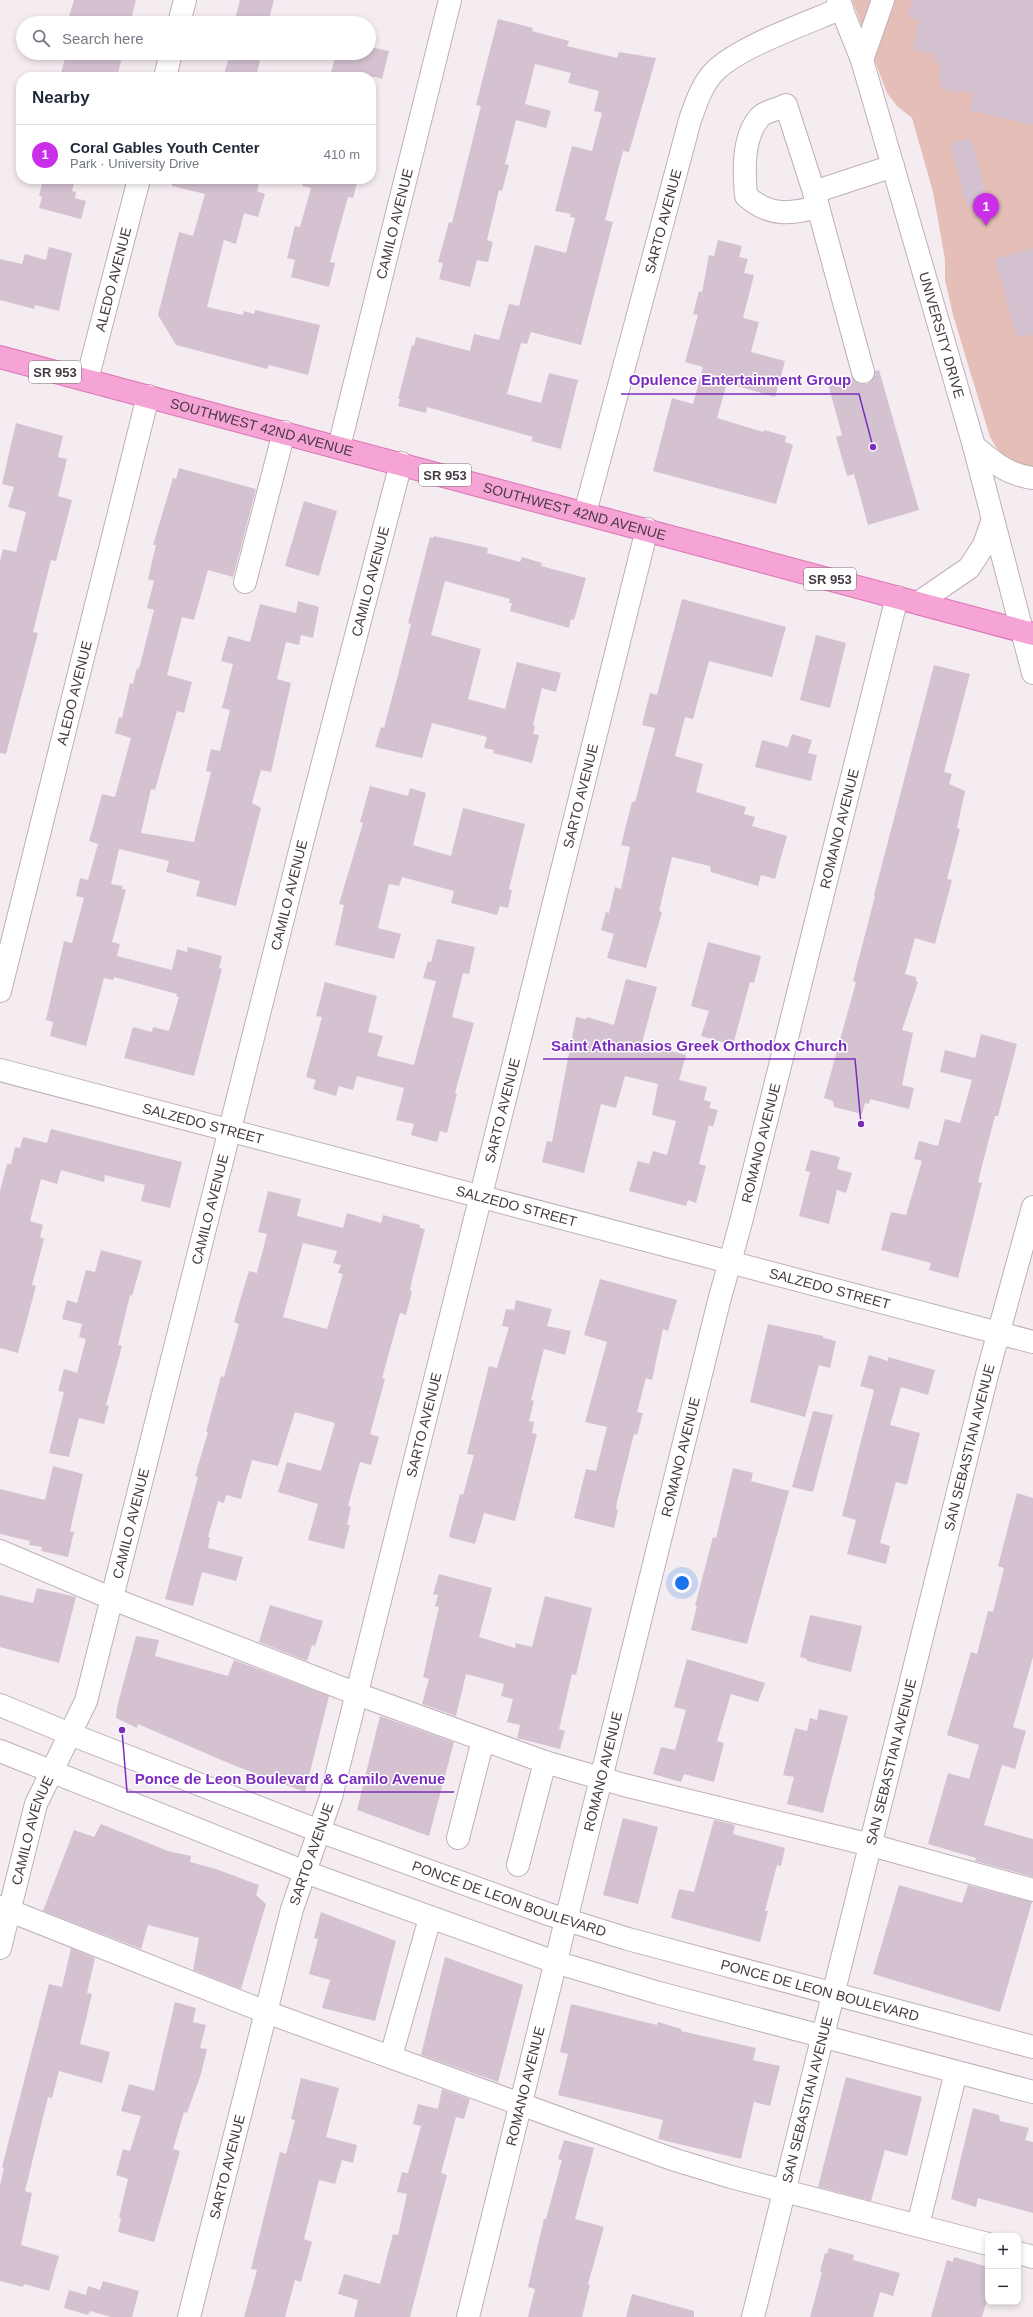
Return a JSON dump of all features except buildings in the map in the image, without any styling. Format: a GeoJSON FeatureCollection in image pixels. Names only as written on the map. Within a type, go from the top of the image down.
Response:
{"type":"FeatureCollection","features":[{"type":"Feature","properties":{"kind":"main road","name":"SOUTHWEST 42ND AVENUE"},"geometry":{"type":"LineString","coordinates":[[0,357],[401,463],[1027,632]]}},
{"type":"Feature","properties":{"kind":"street"},"geometry":{"type":"LineString","coordinates":[[181,16],[185,0]]}},
{"type":"Feature","properties":{"kind":"street","name":"CAMILO AVENUE"},"geometry":{"type":"LineString","coordinates":[[339,447],[450,0]]}},
{"type":"Feature","properties":{"kind":"street"},"geometry":{"type":"LineString","coordinates":[[862,60],[883,0]]}},
{"type":"Feature","properties":{"kind":"street","name":"UNIVERSITY DRIVE"},"geometry":{"type":"LineString","coordinates":[[840,4],[862,60],[974,446],[993,519],[1027,632],[1033,673]]}},
{"type":"Feature","properties":{"kind":"street","name":"SARTO AVENUE"},"geometry":{"type":"LineString","coordinates":[[586,513],[690,120],[703,88],[714,72],[727,61],[840,4]]}},
{"type":"Feature","properties":{"kind":"street"},"geometry":{"type":"LineString","coordinates":[[166,72],[169,60]]}},
{"type":"Feature","properties":{"kind":"street"},"geometry":{"type":"LineString","coordinates":[[863,372],[816,199],[786,105],[759,117],[749,138],[744,173],[746,196],[753,202],[772,211],[792,214],[816,199],[893,166]]}},
{"type":"Feature","properties":{"kind":"street","name":"ALEDO AVENUE"},"geometry":{"type":"LineString","coordinates":[[87,380],[138,184]]}},
{"type":"Feature","properties":{"kind":"street","name":"ALEDO AVENUE"},"geometry":{"type":"LineString","coordinates":[[0,991],[148,396]]}},
{"type":"Feature","properties":{"kind":"street"},"geometry":{"type":"LineString","coordinates":[[245,582],[284,432]]}},
{"type":"Feature","properties":{"kind":"street"},"geometry":{"type":"LineString","coordinates":[[974,446],[998,466],[1010,472],[1033,478]]}},
{"type":"Feature","properties":{"kind":"street","name":"CAMILO AVENUE"},"geometry":{"type":"LineString","coordinates":[[0,1948],[5,1909],[36,1804],[86,1701],[401,463]]}},
{"type":"Feature","properties":{"kind":"street"},"geometry":{"type":"LineString","coordinates":[[918,603],[969,568],[984,545],[993,519]]}},
{"type":"Feature","properties":{"kind":"street","name":"SARTO AVENUE"},"geometry":{"type":"LineString","coordinates":[[189,2317],[292,1909],[331,1797],[647,529]]}},
{"type":"Feature","properties":{"kind":"street","name":"ROMANO AVENUE"},"geometry":{"type":"LineString","coordinates":[[468,2317],[555,1962],[897,597]]}},
{"type":"Feature","properties":{"kind":"street"},"geometry":{"type":"LineString","coordinates":[[1027,632],[1033,610]]}},
{"type":"Feature","properties":{"kind":"street","name":"SALZEDO STREET"},"geometry":{"type":"LineString","coordinates":[[0,1070],[231,1130],[730,1264],[1033,1342]]}},
{"type":"Feature","properties":{"kind":"street","name":"SAN SEBASTIAN AVENUE"},"geometry":{"type":"LineString","coordinates":[[753,2317],[999,1333],[1033,1207]]}},
{"type":"Feature","properties":{"kind":"street"},"geometry":{"type":"LineString","coordinates":[[0,1551],[113,1599],[357,1694],[545,1762],[601,1778],[871,1845],[1033,1890]]}},
{"type":"Feature","properties":{"kind":"street","name":"PONCE DE LEON BOULEVARD"},"geometry":{"type":"LineString","coordinates":[[0,1705],[70,1734],[319,1831],[566,1919],[628,1938],[1033,2047]]}},
{"type":"Feature","properties":{"kind":"street"},"geometry":{"type":"LineString","coordinates":[[458,1838],[483,1740]]}},
{"type":"Feature","properties":{"kind":"street"},"geometry":{"type":"LineString","coordinates":[[0,1751],[51,1773],[305,1872],[555,1962],[659,1993],[1033,2092]]}},
{"type":"Feature","properties":{"kind":"street"},"geometry":{"type":"LineString","coordinates":[[518,1865],[545,1762]]}},
{"type":"Feature","properties":{"kind":"street"},"geometry":{"type":"LineString","coordinates":[[5,1909],[266,2012],[672,2159],[785,2191],[985,2243]]}},
{"type":"Feature","properties":{"kind":"street"},"geometry":{"type":"LineString","coordinates":[[391,2056],[430,1918]]}},
{"type":"Feature","properties":{"kind":"street"},"geometry":{"type":"LineString","coordinates":[[918,2225],[956,2072]]}},
{"type":"Feature","properties":{"kind":"street"},"geometry":{"type":"LineString","coordinates":[[1021,2254],[1033,2257]]}},
{"type":"Feature","properties":{"kind":"shaded area"},"geometry":{"type":"Polygon","coordinates":[[[852,0],[1033,0],[1033,470],[1019,467],[1007,459],[997,449],[990,437],[953,315],[945,280],[945,259],[933,192],[912,118],[897,106],[887,93],[852,0]]]}},
{"type":"Feature","properties":{"kind":"place","name":"Coral Gables Youth Center"},"geometry":{"type":"Point","coordinates":[986,226]}},
{"type":"Feature","properties":{"kind":"place","name":"Opulence Entertainment Group"},"geometry":{"type":"Point","coordinates":[873,447]}},
{"type":"Feature","properties":{"kind":"place","name":"Saint Athanasios Greek Orthodox Church"},"geometry":{"type":"Point","coordinates":[861,1124]}},
{"type":"Feature","properties":{"kind":"place","name":"Ponce de Leon Boulevard & Camilo Avenue"},"geometry":{"type":"Point","coordinates":[122,1730]}}]}
